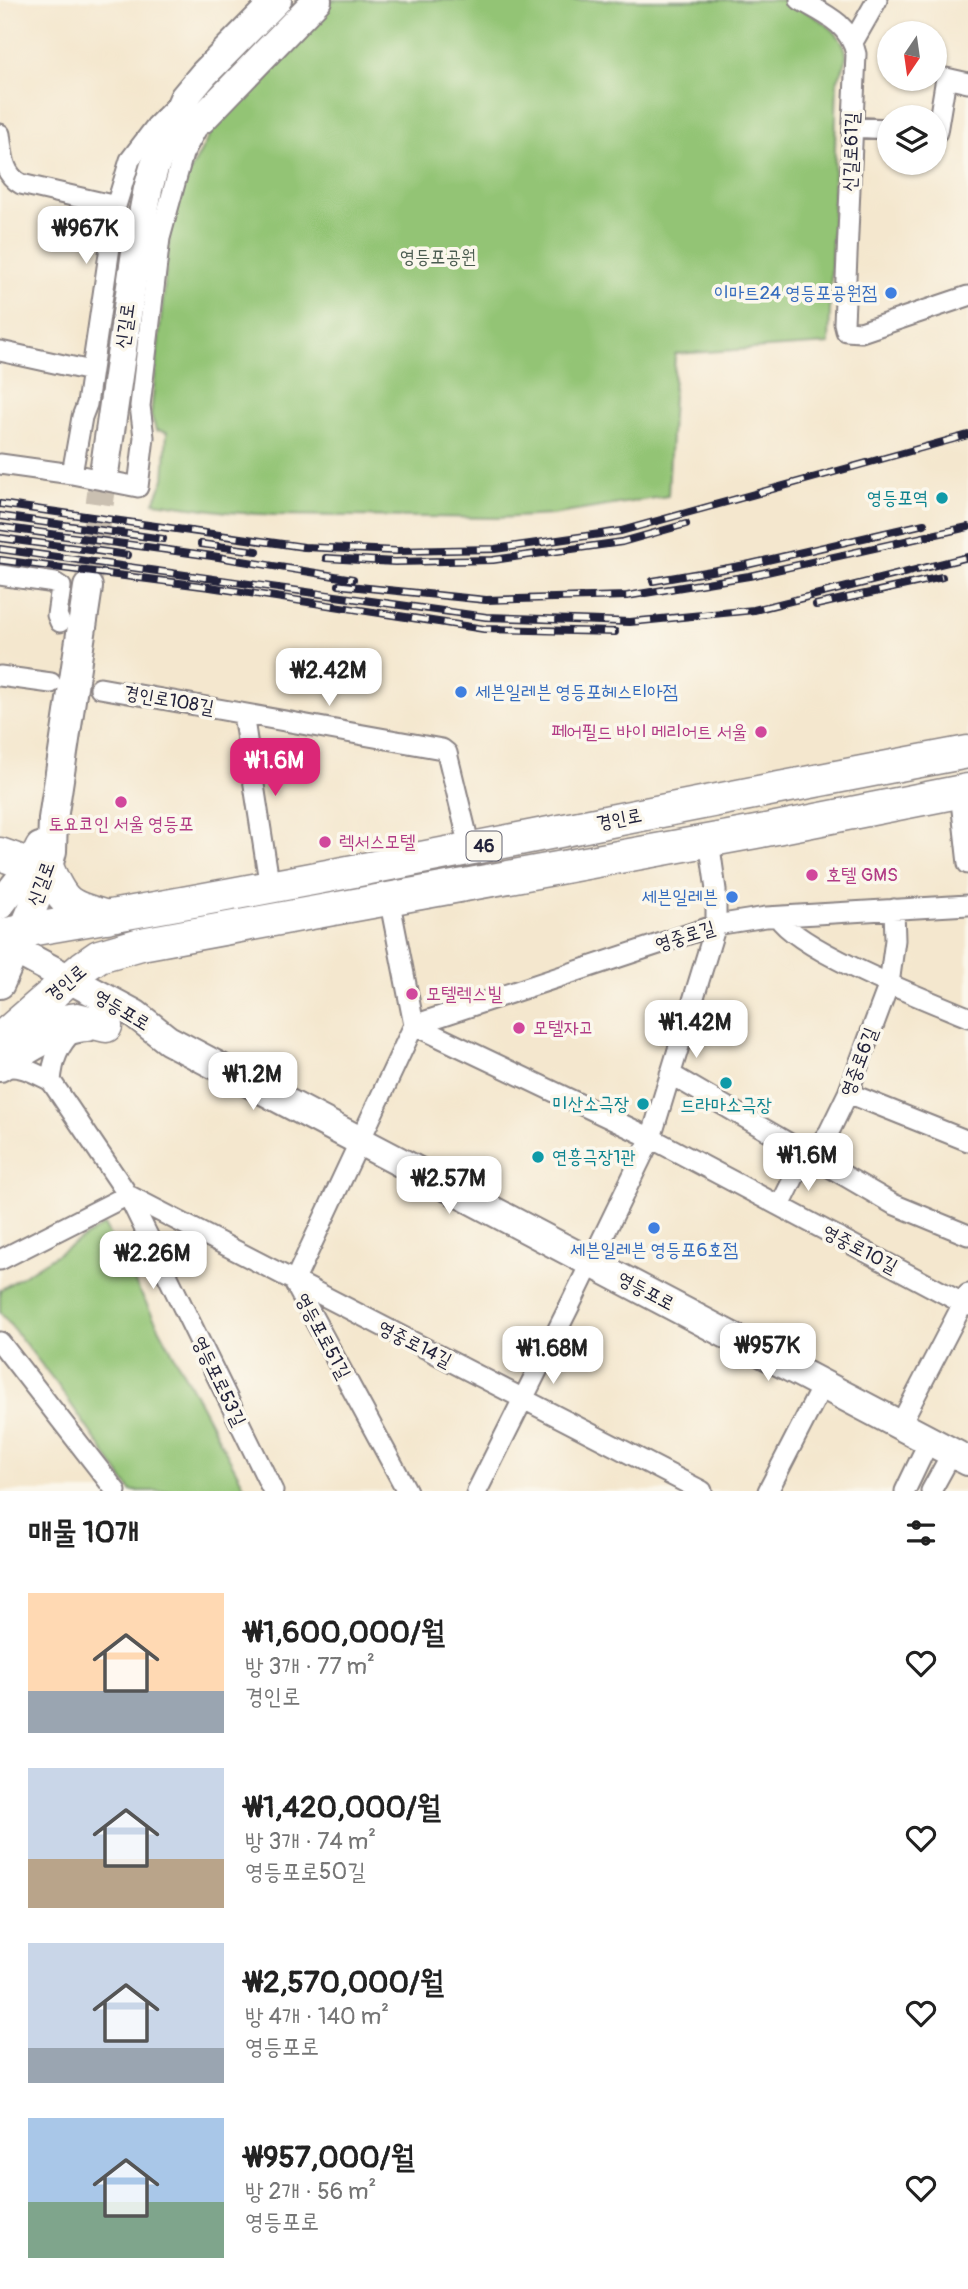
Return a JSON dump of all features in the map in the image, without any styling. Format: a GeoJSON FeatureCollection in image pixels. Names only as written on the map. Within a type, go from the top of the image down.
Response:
{"type":"FeatureCollection","features":[{"type":"Feature","properties":{"kind":"main road","name":"신길로"},"geometry":{"type":"LineString","coordinates":[[193,109],[204,74],[277,0]]}},
{"type":"Feature","properties":{"kind":"main road","name":"신길로"},"geometry":{"type":"LineString","coordinates":[[104,473],[137,245],[148,189],[167,142],[193,109],[317,0]]}},
{"type":"Feature","properties":{"kind":"main road","name":"신길로"},"geometry":{"type":"LineString","coordinates":[[0,984],[9,941],[39,867],[53,819],[88,587]]}},
{"type":"Feature","properties":{"kind":"main road","name":"경인로"},"geometry":{"type":"LineString","coordinates":[[9,941],[108,918],[968,752]]}},
{"type":"Feature","properties":{"kind":"main road","name":"경인로"},"geometry":{"type":"LineString","coordinates":[[0,1039],[99,956],[141,944],[964,791]]}},
{"type":"Feature","properties":{"kind":"main road"},"geometry":{"type":"LineString","coordinates":[[0,854],[39,867],[65,901],[76,908],[108,918]]}},
{"type":"Feature","properties":{"kind":"main road","name":"신길로"},"geometry":{"type":"LineString","coordinates":[[0,905],[39,867]]}},
{"type":"Feature","properties":{"kind":"main road","name":"영등포로"},"geometry":{"type":"LineString","coordinates":[[9,941],[69,980],[135,1014],[168,1040],[950,1451]]}},
{"type":"Feature","properties":{"kind":"main road"},"geometry":{"type":"LineString","coordinates":[[0,1039],[48,1023],[77,1019],[93,1026]]}},
{"type":"Feature","properties":{"kind":"main road","name":"영등포로"},"geometry":{"type":"LineString","coordinates":[[0,1068],[23,1051],[93,1026],[168,1040]]}},
{"type":"Feature","properties":{"kind":"street"},"geometry":{"type":"LineString","coordinates":[[800,0],[833,18],[849,33],[853,43]]}},
{"type":"Feature","properties":{"kind":"street"},"geometry":{"type":"LineString","coordinates":[[853,43],[877,0]]}},
{"type":"Feature","properties":{"kind":"street","name":"신길로61길"},"geometry":{"type":"LineString","coordinates":[[853,43],[856,54],[844,323],[846,331],[861,332],[968,296]]}},
{"type":"Feature","properties":{"kind":"street"},"geometry":{"type":"LineString","coordinates":[[942,105],[946,78],[968,83]]}},
{"type":"Feature","properties":{"kind":"street"},"geometry":{"type":"LineString","coordinates":[[72,474],[92,371],[116,206],[130,160],[156,125],[193,109]]}},
{"type":"Feature","properties":{"kind":"street"},"geometry":{"type":"LineString","coordinates":[[0,464],[138,487],[144,437],[140,406],[160,238],[193,109]]}},
{"type":"Feature","properties":{"kind":"street"},"geometry":{"type":"LineString","coordinates":[[853,127],[877,128]]}},
{"type":"Feature","properties":{"kind":"street"},"geometry":{"type":"LineString","coordinates":[[0,134],[5,166],[11,179],[21,184],[116,206]]}},
{"type":"Feature","properties":{"kind":"street"},"geometry":{"type":"LineString","coordinates":[[0,351],[92,371]]}},
{"type":"Feature","properties":{"kind":"street"},"geometry":{"type":"LineString","coordinates":[[0,575],[55,583],[61,587],[57,615],[60,622]]}},
{"type":"Feature","properties":{"kind":"street"},"geometry":{"type":"LineString","coordinates":[[0,676],[51,683]]}},
{"type":"Feature","properties":{"kind":"street","name":"경인로108길"},"geometry":{"type":"LineString","coordinates":[[100,688],[442,749],[447,753],[466,831]]}},
{"type":"Feature","properties":{"kind":"street"},"geometry":{"type":"LineString","coordinates":[[243,714],[270,888]]}},
{"type":"Feature","properties":{"kind":"street"},"geometry":{"type":"LineString","coordinates":[[964,791],[968,864]]}},
{"type":"Feature","properties":{"kind":"street"},"geometry":{"type":"LineString","coordinates":[[477,1491],[651,1138],[716,925],[716,890],[709,840]]}},
{"type":"Feature","properties":{"kind":"street"},"geometry":{"type":"LineString","coordinates":[[361,1141],[414,1025],[390,898]]}},
{"type":"Feature","properties":{"kind":"street","name":"영중로길"},"geometry":{"type":"LineString","coordinates":[[414,1025],[716,925],[778,916],[968,905]]}},
{"type":"Feature","properties":{"kind":"street","name":"영중로6길"},"geometry":{"type":"LineString","coordinates":[[780,1206],[804,1157],[816,1151],[848,1093],[889,984],[895,940],[894,909]]}},
{"type":"Feature","properties":{"kind":"street"},"geometry":{"type":"LineString","coordinates":[[778,916],[784,928],[830,954],[889,984],[968,1017]]}},
{"type":"Feature","properties":{"kind":"street","name":"영중로10길"},"geometry":{"type":"LineString","coordinates":[[414,1025],[651,1138],[967,1301]]}},
{"type":"Feature","properties":{"kind":"street"},"geometry":{"type":"LineString","coordinates":[[0,1068],[26,1068],[51,1081],[52,1064],[58,1049],[73,1031],[93,1026]]}},
{"type":"Feature","properties":{"kind":"street"},"geometry":{"type":"LineString","coordinates":[[670,1073],[893,1204],[968,1235]]}},
{"type":"Feature","properties":{"kind":"street","name":"영등포로53길"},"geometry":{"type":"LineString","coordinates":[[51,1081],[128,1195],[273,1491]]}},
{"type":"Feature","properties":{"kind":"street"},"geometry":{"type":"LineString","coordinates":[[848,1093],[968,1141]]}},
{"type":"Feature","properties":{"kind":"street","name":"영등포로51길"},"geometry":{"type":"LineString","coordinates":[[361,1141],[293,1282],[407,1491]]}},
{"type":"Feature","properties":{"kind":"street"},"geometry":{"type":"LineString","coordinates":[[0,1260],[128,1195]]}},
{"type":"Feature","properties":{"kind":"street","name":"영중로14길"},"geometry":{"type":"LineString","coordinates":[[128,1195],[702,1491]]}},
{"type":"Feature","properties":{"kind":"street"},"geometry":{"type":"LineString","coordinates":[[900,1425],[967,1301]]}},
{"type":"Feature","properties":{"kind":"street"},"geometry":{"type":"LineString","coordinates":[[0,1342],[116,1491]]}},
{"type":"Feature","properties":{"kind":"street"},"geometry":{"type":"LineString","coordinates":[[768,1491],[824,1384]]}},
{"type":"Feature","properties":{"kind":"street"},"geometry":{"type":"LineString","coordinates":[[905,1491],[950,1451]]}},
{"type":"Feature","properties":{"kind":"street"},"geometry":{"type":"LineString","coordinates":[[931,1491],[950,1451]]}},
{"type":"Feature","properties":{"kind":"green space","name":"영등포공원"},"geometry":{"type":"Polygon","coordinates":[[[332,0],[784,0],[825,23],[841,40],[846,50],[846,61],[837,82],[829,344],[675,354],[668,496],[552,515],[497,518],[274,515],[154,502],[164,479],[167,432],[156,430],[151,415],[170,231],[184,183],[223,110],[332,0]]]}},
{"type":"Feature","properties":{"kind":"green space"},"geometry":{"type":"Polygon","coordinates":[[[104,1225],[247,1491],[131,1491],[57,1384],[0,1312],[0,1290],[104,1225]]]}},
{"type":"Feature","properties":{"kind":"tunnel"},"geometry":{"type":"LineString","coordinates":[[88,587],[104,473]]}},
{"type":"Feature","properties":{"kind":"railway"},"geometry":{"type":"LineString","coordinates":[[0,504],[304,547],[397,551],[495,549],[621,531],[968,435]]}},
{"type":"Feature","properties":{"kind":"railway"},"geometry":{"type":"LineString","coordinates":[[0,516],[163,539]]}},
{"type":"Feature","properties":{"kind":"railway"},"geometry":{"type":"LineString","coordinates":[[326,558],[395,562],[493,560],[622,542],[686,524]]}},
{"type":"Feature","properties":{"kind":"railway"},"geometry":{"type":"LineString","coordinates":[[653,581],[746,565],[924,524]]}},
{"type":"Feature","properties":{"kind":"railway"},"geometry":{"type":"LineString","coordinates":[[0,527],[212,556],[353,579]]}},
{"type":"Feature","properties":{"kind":"railway"},"geometry":{"type":"LineString","coordinates":[[339,585],[486,600],[627,596],[749,576],[968,527]]}},
{"type":"Feature","properties":{"kind":"railway"},"geometry":{"type":"LineString","coordinates":[[0,538],[128,555]]}},
{"type":"Feature","properties":{"kind":"railway"},"geometry":{"type":"LineString","coordinates":[[201,544],[257,551]]}},
{"type":"Feature","properties":{"kind":"railway"},"geometry":{"type":"LineString","coordinates":[[0,549],[486,617],[630,622],[754,610],[968,557]]}},
{"type":"Feature","properties":{"kind":"railway"},"geometry":{"type":"LineString","coordinates":[[0,560],[210,587],[484,629],[615,632]]}},
{"type":"Feature","properties":{"kind":"railway"},"geometry":{"type":"LineString","coordinates":[[816,605],[942,577]]}},
{"type":"Feature","properties":{"kind":"place","name":"이마트24 영등포공원점"},"geometry":{"type":"Point","coordinates":[891,293]}},
{"type":"Feature","properties":{"kind":"place","name":"영등포역"},"geometry":{"type":"Point","coordinates":[942,498]}},
{"type":"Feature","properties":{"kind":"place","name":"세븐일레븐 영등포헤스티아점"},"geometry":{"type":"Point","coordinates":[461,692]}},
{"type":"Feature","properties":{"kind":"place","name":"페어필드 바이 메리어트 서울"},"geometry":{"type":"Point","coordinates":[761,732]}},
{"type":"Feature","properties":{"kind":"place","name":"토요코인 서울 영등포"},"geometry":{"type":"Point","coordinates":[121,802]}},
{"type":"Feature","properties":{"kind":"place","name":"렉서스모텔"},"geometry":{"type":"Point","coordinates":[325,842]}},
{"type":"Feature","properties":{"kind":"place","name":"호텔 GMS"},"geometry":{"type":"Point","coordinates":[812,875]}},
{"type":"Feature","properties":{"kind":"place","name":"세븐일레븐"},"geometry":{"type":"Point","coordinates":[732,897]}},
{"type":"Feature","properties":{"kind":"place","name":"모텔렉스빌"},"geometry":{"type":"Point","coordinates":[412,994]}},
{"type":"Feature","properties":{"kind":"place","name":"모텔자고"},"geometry":{"type":"Point","coordinates":[519,1028]}},
{"type":"Feature","properties":{"kind":"place","name":"드라마소극장"},"geometry":{"type":"Point","coordinates":[726,1083]}},
{"type":"Feature","properties":{"kind":"place","name":"미산소극장"},"geometry":{"type":"Point","coordinates":[643,1104]}},
{"type":"Feature","properties":{"kind":"place","name":"연흥극장1관"},"geometry":{"type":"Point","coordinates":[538,1157]}},
{"type":"Feature","properties":{"kind":"place","name":"세븐일레븐 영등포6호점"},"geometry":{"type":"Point","coordinates":[654,1228]}}]}
